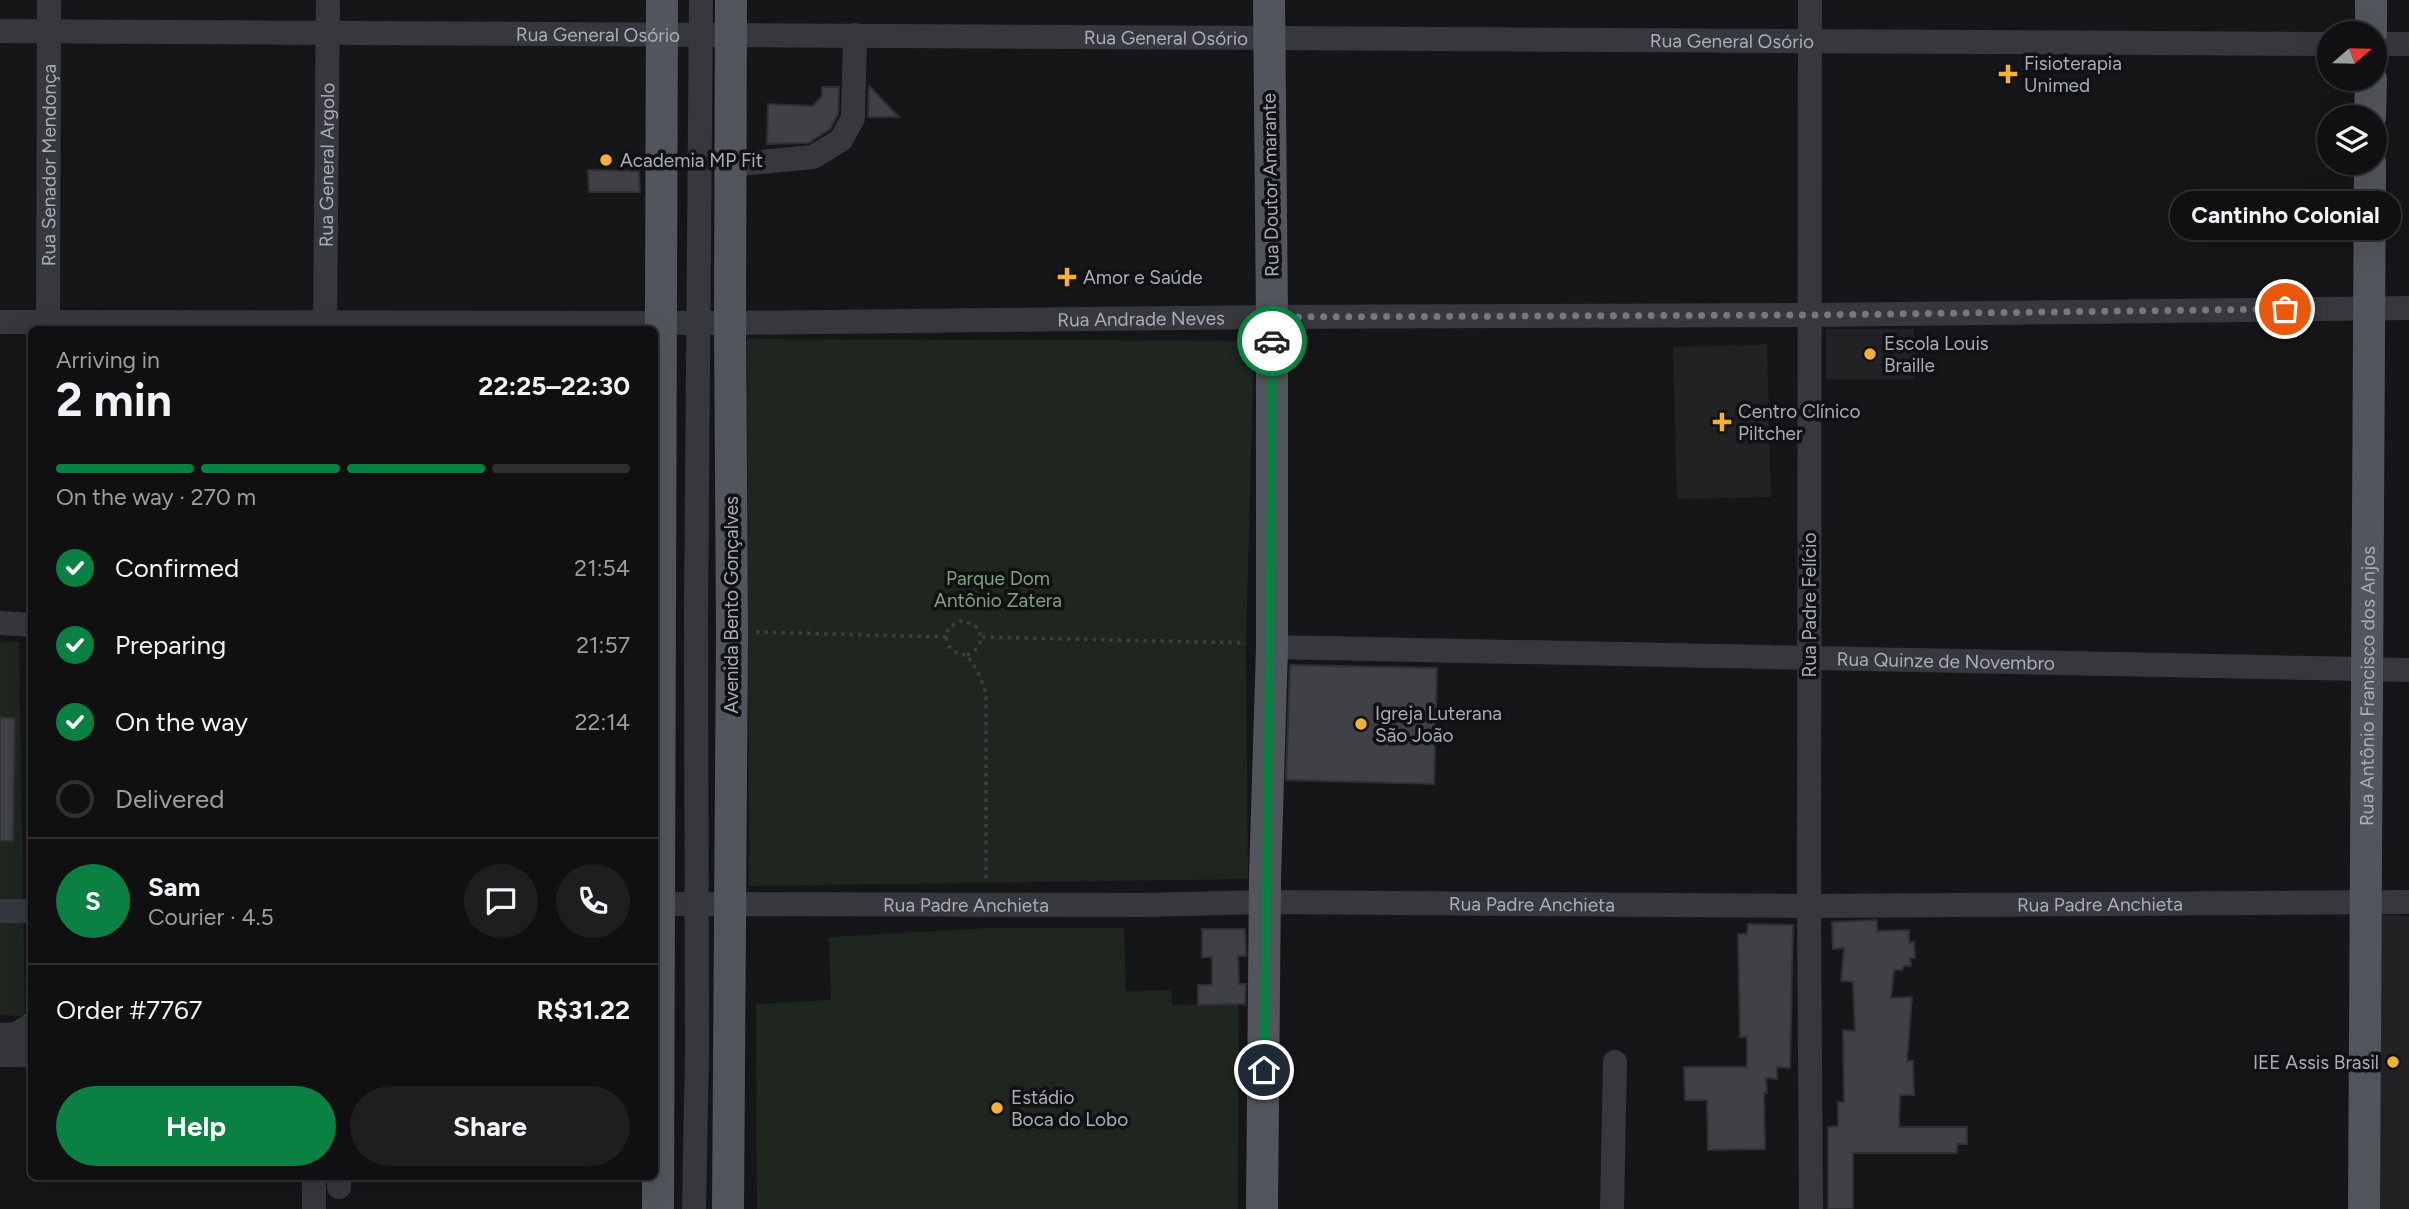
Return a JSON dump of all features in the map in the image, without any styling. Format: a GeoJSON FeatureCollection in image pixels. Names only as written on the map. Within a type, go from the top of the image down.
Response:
{"type":"FeatureCollection","features":[{"type":"Feature","properties":{"kind":"main road"},"geometry":{"type":"LineString","coordinates":[[658,571],[662,321],[662,0]]}},
{"type":"Feature","properties":{"kind":"main road","name":"Avenida Bento Gonçalves"},"geometry":{"type":"LineString","coordinates":[[728,1209],[730,904],[741,632],[730,323],[730,164],[716,34],[731,0]]}},
{"type":"Feature","properties":{"kind":"main road","name":"Rua Doutor Amarante"},"geometry":{"type":"LineString","coordinates":[[1262,1209],[1265,902],[1259,645],[1272,317],[1269,0]]}},
{"type":"Feature","properties":{"kind":"main road"},"geometry":{"type":"LineString","coordinates":[[2371,0],[2371,21]]}},
{"type":"Feature","properties":{"kind":"main road","name":"Rua Antônio Francisco dos Anjos"},"geometry":{"type":"LineString","coordinates":[[2364,1209],[2370,175]]}},
{"type":"Feature","properties":{"kind":"main road"},"geometry":{"type":"LineString","coordinates":[[657,1180],[657,1209]]}},
{"type":"Feature","properties":{"kind":"street","name":"Rua Senador Mendonça"},"geometry":{"type":"LineString","coordinates":[[48,325],[49,0]]}},
{"type":"Feature","properties":{"kind":"street","name":"Rua General Argolo"},"geometry":{"type":"LineString","coordinates":[[325,326],[328,0]]}},
{"type":"Feature","properties":{"kind":"street"},"geometry":{"type":"LineString","coordinates":[[694,1209],[698,323],[716,34],[701,0]]}},
{"type":"Feature","properties":{"kind":"street","name":"Rua Padre Felício"},"geometry":{"type":"LineString","coordinates":[[1811,0],[1811,1209]]}},
{"type":"Feature","properties":{"kind":"street","name":"Rua General Osório"},"geometry":{"type":"LineString","coordinates":[[0,31],[2317,44]]}},
{"type":"Feature","properties":{"kind":"street"},"geometry":{"type":"LineString","coordinates":[[730,164],[813,157],[841,140],[853,118],[855,35]]}},
{"type":"Feature","properties":{"kind":"street"},"geometry":{"type":"LineString","coordinates":[[2387,44],[2409,44]]}},
{"type":"Feature","properties":{"kind":"street","name":"Rua Andrade Neves"},"geometry":{"type":"LineString","coordinates":[[0,322],[48,325],[325,326],[2409,308]]}},
{"type":"Feature","properties":{"kind":"street"},"geometry":{"type":"LineString","coordinates":[[0,623],[28,625]]}},
{"type":"Feature","properties":{"kind":"street"},"geometry":{"type":"LineString","coordinates":[[658,634],[741,632]]}},
{"type":"Feature","properties":{"kind":"street","name":"Rua Quinze de Novembro"},"geometry":{"type":"LineString","coordinates":[[1259,645],[2409,670]]}},
{"type":"Feature","properties":{"kind":"street","name":"Rua Padre Anchieta"},"geometry":{"type":"LineString","coordinates":[[658,904],[1143,905],[1265,902],[1809,906],[2409,902]]}},
{"type":"Feature","properties":{"kind":"street"},"geometry":{"type":"LineString","coordinates":[[0,1035],[17,1034],[28,1027]]}},
{"type":"Feature","properties":{"kind":"street"},"geometry":{"type":"LineString","coordinates":[[658,1055],[730,1051]]}},
{"type":"Feature","properties":{"kind":"street"},"geometry":{"type":"LineString","coordinates":[[0,1055],[28,1055]]}},
{"type":"Feature","properties":{"kind":"street"},"geometry":{"type":"LineString","coordinates":[[1612,1209],[1615,1062]]}},
{"type":"Feature","properties":{"kind":"street"},"geometry":{"type":"LineString","coordinates":[[314,1180],[314,1209]]}},
{"type":"Feature","properties":{"kind":"path"},"geometry":{"type":"LineString","coordinates":[[963,620],[977,627],[981,637],[977,649],[967,655],[955,653],[950,649],[946,636],[953,624],[963,620]]}},
{"type":"Feature","properties":{"kind":"path"},"geometry":{"type":"LineString","coordinates":[[741,632],[946,636]]}},
{"type":"Feature","properties":{"kind":"path"},"geometry":{"type":"LineString","coordinates":[[981,637],[1259,645]]}},
{"type":"Feature","properties":{"kind":"path"},"geometry":{"type":"LineString","coordinates":[[967,655],[978,672],[986,693],[986,883]]}},
{"type":"Feature","properties":{"kind":"shaded area","name":"Escola Louis Braille"},"geometry":{"type":"Polygon","coordinates":[[[1826,329],[1914,329],[1915,379],[1826,379],[1826,329]]]}},
{"type":"Feature","properties":{"kind":"shaded area","name":"Centro Clínico Piltcher"},"geometry":{"type":"Polygon","coordinates":[[[1767,344],[1771,497],[1677,499],[1673,347],[1767,344]]]}},
{"type":"Feature","properties":{"kind":"shaded area","name":"IEE Assis Brasil"},"geometry":{"type":"Polygon","coordinates":[[[2379,915],[2409,916],[2409,1209],[2376,1209],[2379,915]]]}},
{"type":"Feature","properties":{"kind":"green space","name":"Parque Dom Antônio Zatera"},"geometry":{"type":"Polygon","coordinates":[[[747,339],[1254,341],[1246,643],[1248,879],[749,886],[747,339]]]}},
{"type":"Feature","properties":{"kind":"green space"},"geometry":{"type":"Polygon","coordinates":[[[0,642],[19,642],[25,1016],[0,1015],[0,642]]]}},
{"type":"Feature","properties":{"kind":"green space","name":"Estádio Boca do Lobo"},"geometry":{"type":"Polygon","coordinates":[[[990,928],[1124,928],[1126,991],[1171,990],[1172,1005],[1239,1004],[1238,1209],[757,1209],[756,1004],[831,1000],[829,937],[990,928]]]}},
{"type":"Feature","properties":{"kind":"building"},"geometry":{"type":"Polygon","coordinates":[[[822,87],[839,87],[838,114],[830,129],[808,143],[767,144],[768,104],[813,106],[822,96],[822,87]]]}},
{"type":"Feature","properties":{"kind":"building"},"geometry":{"type":"Polygon","coordinates":[[[870,87],[899,117],[868,117],[870,87]]]}},
{"type":"Feature","properties":{"kind":"building"},"geometry":{"type":"Polygon","coordinates":[[[588,170],[639,171],[640,192],[589,192],[588,170]]]}},
{"type":"Feature","properties":{"kind":"building","name":"Igreja Luterana São João"},"geometry":{"type":"Polygon","coordinates":[[[1290,665],[1437,668],[1434,784],[1286,780],[1290,665]]]}},
{"type":"Feature","properties":{"kind":"building"},"geometry":{"type":"Polygon","coordinates":[[[0,717],[15,718],[13,841],[0,841],[0,717]]]}},
{"type":"Feature","properties":{"kind":"building"},"geometry":{"type":"Polygon","coordinates":[[[1877,920],[1877,931],[1909,930],[1909,943],[1914,942],[1915,958],[1910,958],[1911,966],[1894,970],[1891,998],[1912,997],[1907,1061],[1913,1061],[1914,1095],[1900,1095],[1899,1127],[1967,1127],[1967,1144],[1957,1144],[1957,1153],[1853,1153],[1853,1209],[1828,1209],[1828,1127],[1838,1126],[1838,1102],[1844,1102],[1843,1030],[1855,1031],[1853,982],[1841,981],[1844,948],[1833,949],[1832,922],[1877,920]]]}},
{"type":"Feature","properties":{"kind":"building"},"geometry":{"type":"Polygon","coordinates":[[[1748,924],[1793,925],[1790,1068],[1777,1067],[1777,1079],[1766,1078],[1765,1149],[1708,1150],[1707,1100],[1685,1100],[1684,1067],[1747,1067],[1747,1037],[1740,1037],[1738,934],[1747,934],[1748,924]]]}},
{"type":"Feature","properties":{"kind":"building"},"geometry":{"type":"Polygon","coordinates":[[[1202,929],[1245,929],[1246,956],[1238,956],[1239,984],[1246,984],[1245,1004],[1198,1005],[1198,985],[1212,985],[1212,957],[1202,957],[1202,929]]]}},
{"type":"Feature","properties":{"kind":"way so far"},"geometry":{"type":"LineString","coordinates":[[1272,341],[1272,317],[1810,315],[2285,309]]}},
{"type":"Feature","properties":{"kind":"place","name":"Fisioterapia Unimed"},"geometry":{"type":"Point","coordinates":[2008,74]}},
{"type":"Feature","properties":{"kind":"place","name":"Academia MP Fit"},"geometry":{"type":"Point","coordinates":[606,160]}},
{"type":"Feature","properties":{"kind":"place","name":"Amor e Saúde"},"geometry":{"type":"Point","coordinates":[1067,277]}},
{"type":"Feature","properties":{"kind":"place","name":"Cantinho Colonial"},"geometry":{"type":"Point","coordinates":[2285,309]}},
{"type":"Feature","properties":{"kind":"place","name":"Escola Louis Braille"},"geometry":{"type":"Point","coordinates":[1870,354]}},
{"type":"Feature","properties":{"kind":"place","name":"Centro Clínico Piltcher"},"geometry":{"type":"Point","coordinates":[1722,422]}},
{"type":"Feature","properties":{"kind":"place","name":"Igreja Luterana São João"},"geometry":{"type":"Point","coordinates":[1361,724]}},
{"type":"Feature","properties":{"kind":"place","name":"IEE Assis Brasil"},"geometry":{"type":"Point","coordinates":[2393,1062]}},
{"type":"Feature","properties":{"kind":"place","name":"Estádio Boca do Lobo"},"geometry":{"type":"Point","coordinates":[997,1108]}},
{"type":"Feature","properties":{"kind":"route"},"geometry":{"type":"LineString","coordinates":[[1264,1070],[1265,878],[1272,647],[1272,341]]}}]}
